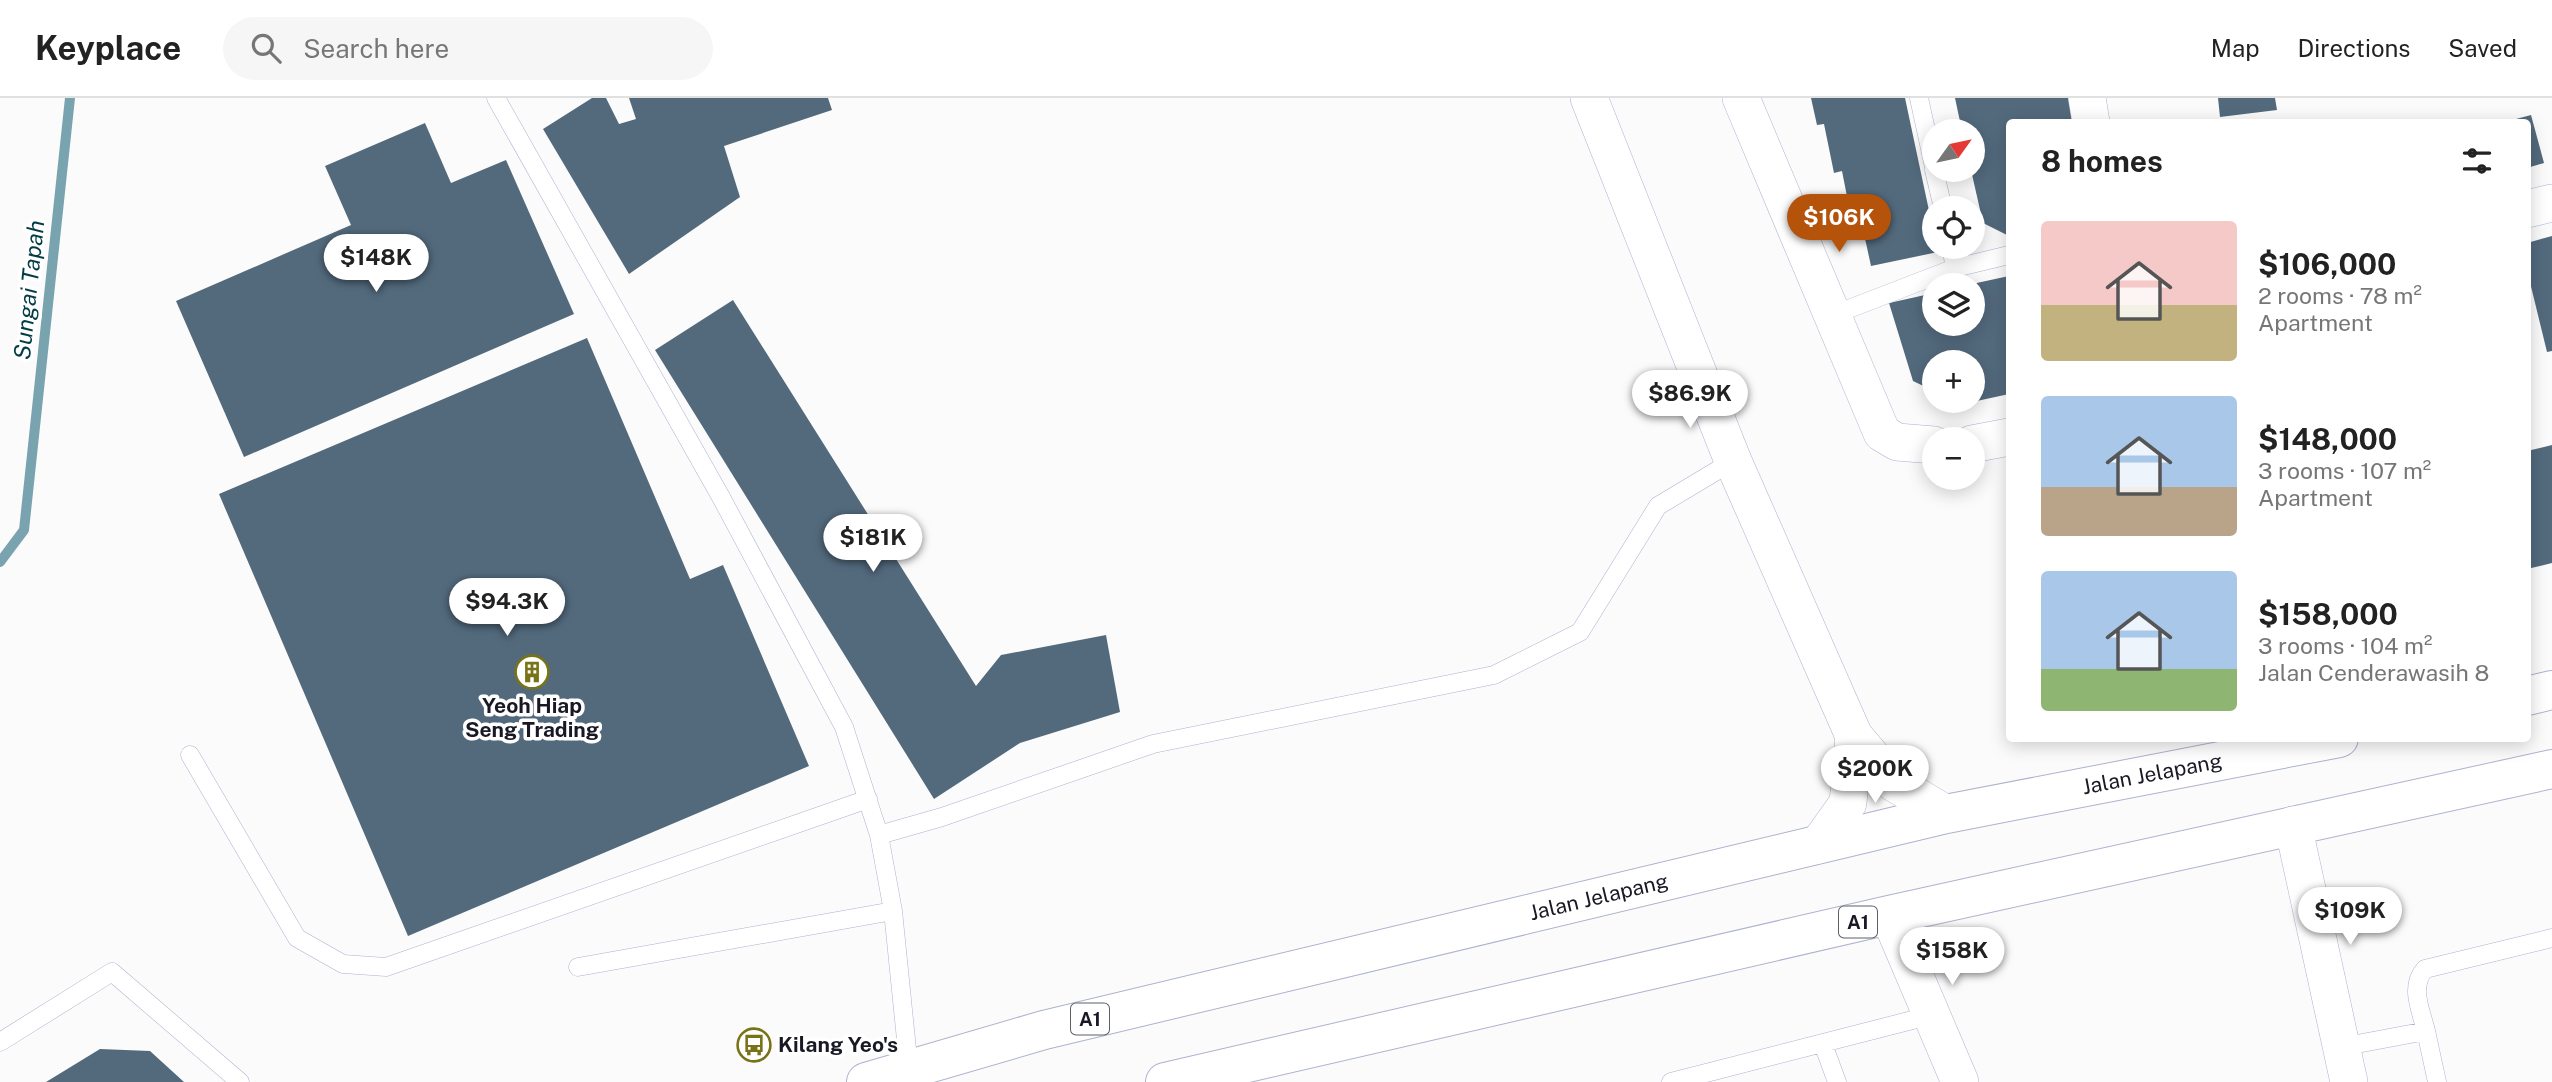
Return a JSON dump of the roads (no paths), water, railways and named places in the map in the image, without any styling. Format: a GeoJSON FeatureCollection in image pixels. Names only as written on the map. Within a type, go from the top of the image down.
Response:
{"type":"FeatureCollection","features":[{"type":"Feature","properties":{"kind":"main road"},"geometry":{"type":"LineString","coordinates":[[2531,695],[2552,690]]}},
{"type":"Feature","properties":{"kind":"main road","name":"Jalan Jelapang"},"geometry":{"type":"LineString","coordinates":[[866,1082],[1044,1030],[1946,814],[2290,744]]}},
{"type":"Feature","properties":{"kind":"main road","name":"A1"},"geometry":{"type":"LineString","coordinates":[[1165,1082],[1889,915],[2552,769]]}},
{"type":"Feature","properties":{"kind":"street"},"geometry":{"type":"LineString","coordinates":[[1589,98],[1733,461],[1854,736],[1894,783],[1946,814]]}},
{"type":"Feature","properties":{"kind":"street"},"geometry":{"type":"LineString","coordinates":[[1741,98],[1882,433],[1897,442],[1922,444]]}},
{"type":"Feature","properties":{"kind":"street"},"geometry":{"type":"LineString","coordinates":[[2087,98],[2090,119]]}},
{"type":"Feature","properties":{"kind":"street"},"geometry":{"type":"LineString","coordinates":[[2531,208],[2552,203]]}},
{"type":"Feature","properties":{"kind":"street"},"geometry":{"type":"LineString","coordinates":[[1985,442],[2006,438]]}},
{"type":"Feature","properties":{"kind":"street"},"geometry":{"type":"LineString","coordinates":[[1818,845],[1848,803],[1854,736]]}},
{"type":"Feature","properties":{"kind":"street"},"geometry":{"type":"LineString","coordinates":[[2293,825],[2345,1065]]}},
{"type":"Feature","properties":{"kind":"street"},"geometry":{"type":"LineString","coordinates":[[1889,915],[1960,1082]]}},
{"type":"Feature","properties":{"kind":"lane"},"geometry":{"type":"LineString","coordinates":[[496,98],[782,608],[844,727],[879,835],[893,911],[909,1069]]}},
{"type":"Feature","properties":{"kind":"lane"},"geometry":{"type":"LineString","coordinates":[[1919,98],[1924,119]]}},
{"type":"Feature","properties":{"kind":"lane"},"geometry":{"type":"LineString","coordinates":[[1833,315],[1955,268],[2006,256]]}},
{"type":"Feature","properties":{"kind":"lane"},"geometry":{"type":"LineString","coordinates":[[1953,259],[1955,268]]}},
{"type":"Feature","properties":{"kind":"lane"},"geometry":{"type":"LineString","coordinates":[[879,835],[942,817],[1153,744],[1494,675],[1580,632],[1658,506],[1733,461]]}},
{"type":"Feature","properties":{"kind":"lane"},"geometry":{"type":"LineString","coordinates":[[190,755],[297,937],[343,964],[386,967],[869,799]]}},
{"type":"Feature","properties":{"kind":"lane"},"geometry":{"type":"LineString","coordinates":[[578,967],[893,911]]}},
{"type":"Feature","properties":{"kind":"lane"},"geometry":{"type":"LineString","coordinates":[[2437,1082],[2416,991],[2417,978],[2425,969],[2552,938]]}},
{"type":"Feature","properties":{"kind":"lane"},"geometry":{"type":"LineString","coordinates":[[0,1042],[112,972],[240,1082]]}},
{"type":"Feature","properties":{"kind":"lane"},"geometry":{"type":"LineString","coordinates":[[1671,1082],[1932,1015]]}},
{"type":"Feature","properties":{"kind":"lane"},"geometry":{"type":"LineString","coordinates":[[2345,1065],[2426,1031]]}},
{"type":"Feature","properties":{"kind":"lane"},"geometry":{"type":"LineString","coordinates":[[1823,1044],[1838,1082]]}},
{"type":"Feature","properties":{"kind":"waterway","name":"Sungai Tapah"},"geometry":{"type":"LineString","coordinates":[[0,562],[24,530],[70,98]]}},
{"type":"Feature","properties":{"kind":"place","name":"Yeoh Hiap Seng Trading"},"geometry":{"type":"Point","coordinates":[532,672]}},
{"type":"Feature","properties":{"kind":"place","name":"Kilang Yeo's"},"geometry":{"type":"Point","coordinates":[754,1045]}}]}
